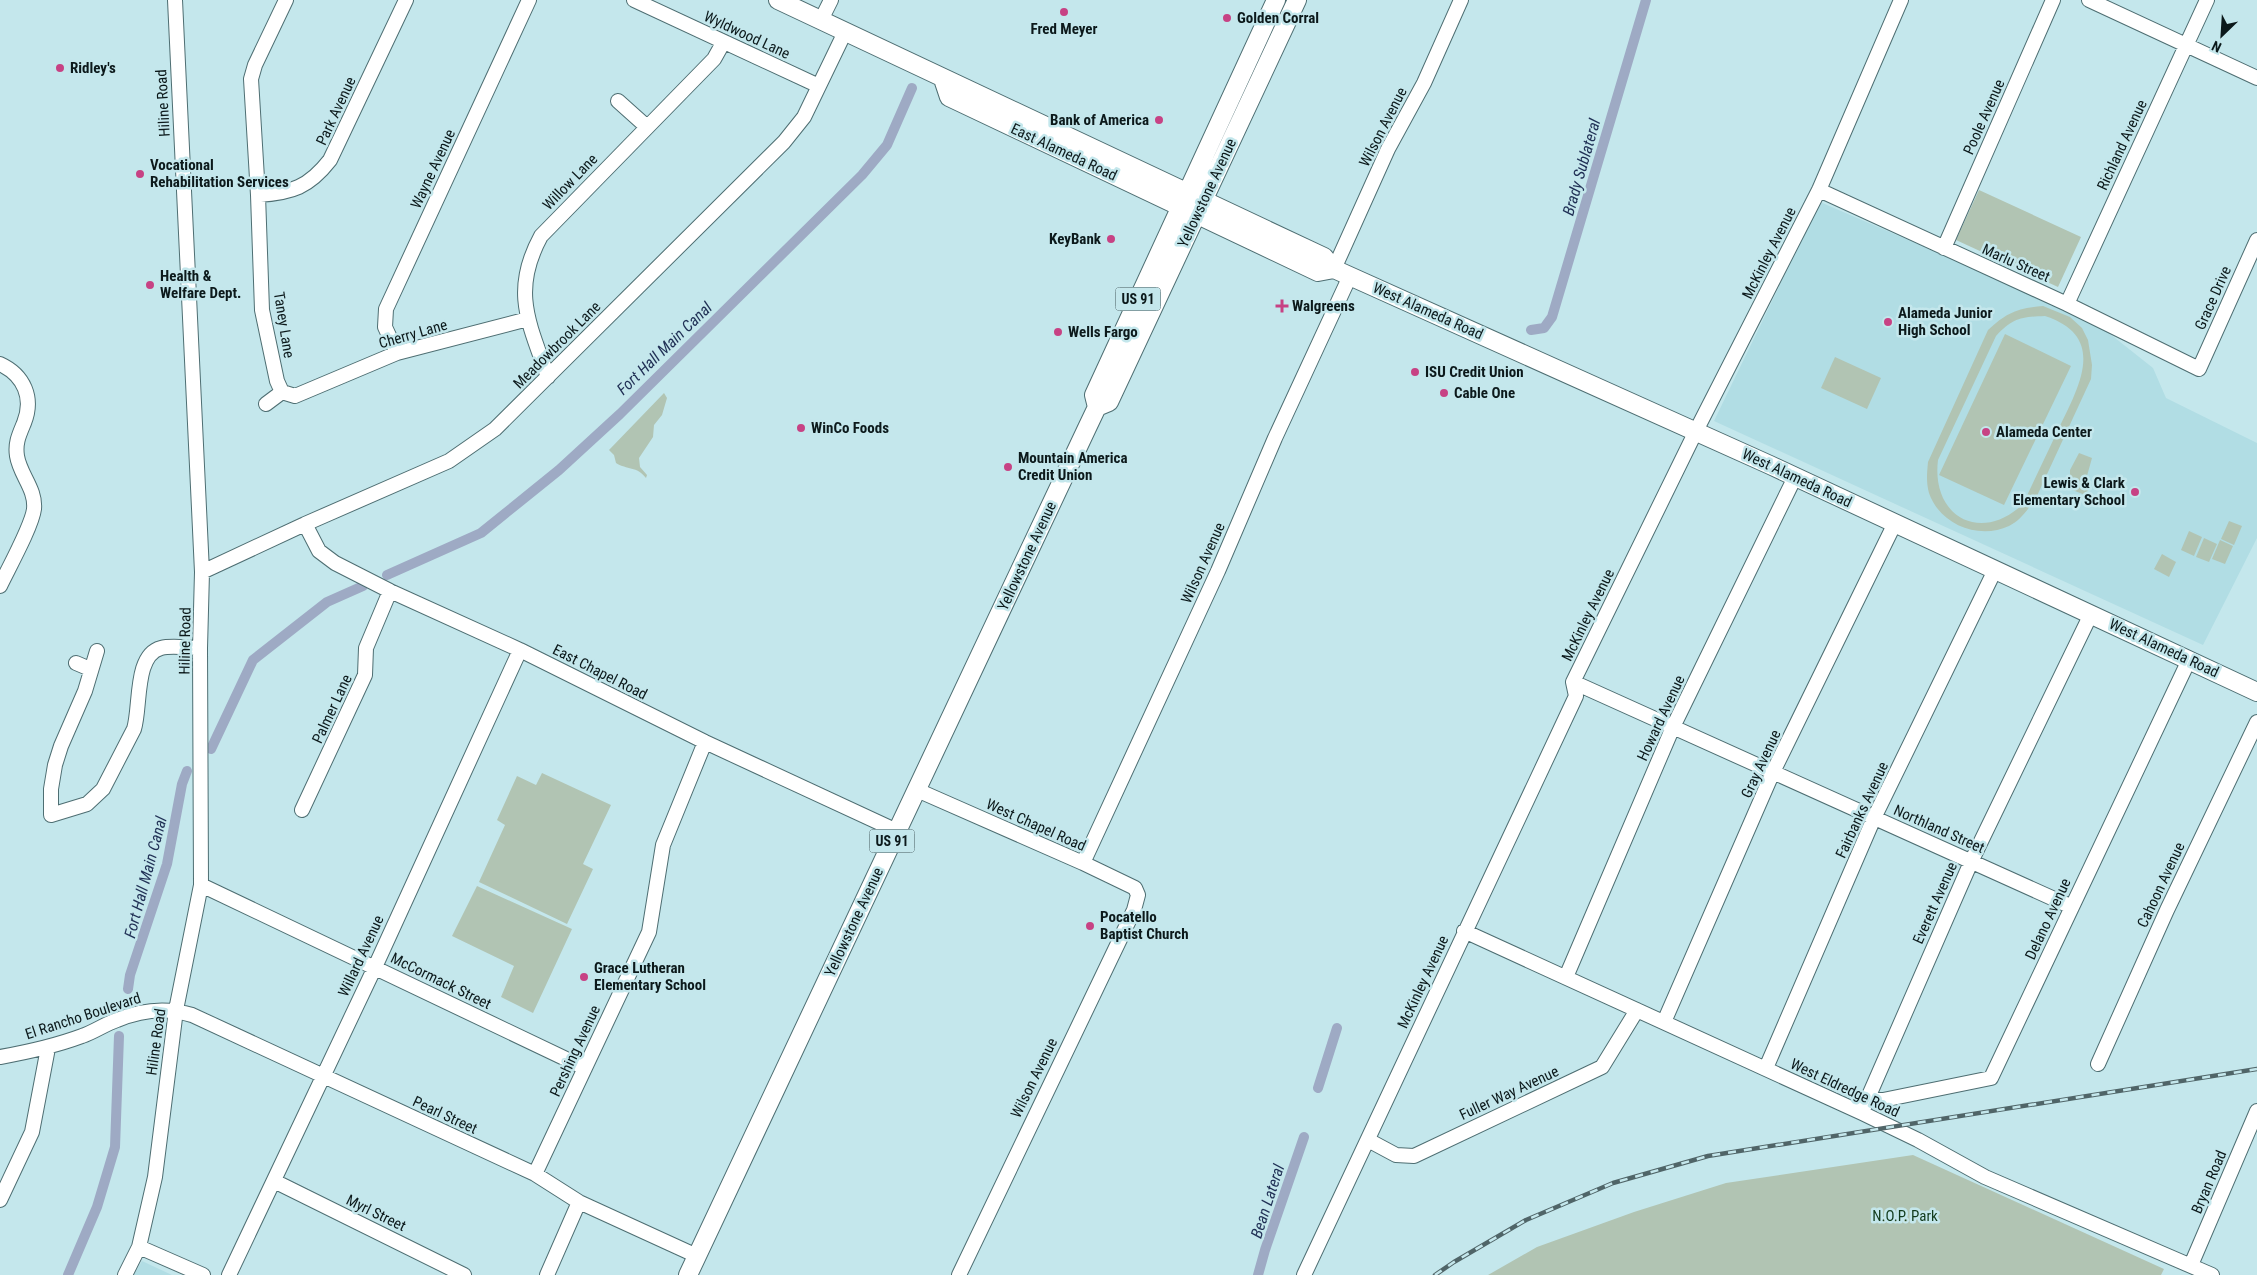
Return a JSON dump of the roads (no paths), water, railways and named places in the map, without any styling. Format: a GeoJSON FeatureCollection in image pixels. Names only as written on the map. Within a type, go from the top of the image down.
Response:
{"type":"FeatureCollection","features":[{"type":"Feature","properties":{"kind":"main road","name":"East Alameda Road"},"geometry":{"type":"LineString","coordinates":[[778,0],[943,79],[1184,200]]}},
{"type":"Feature","properties":{"kind":"main road","name":"Yellowstone Avenue"},"geometry":{"type":"LineString","coordinates":[[688,1275],[1097,407],[1094,395],[1276,0]]}},
{"type":"Feature","properties":{"kind":"main road","name":"Yellowstone Avenue"},"geometry":{"type":"LineString","coordinates":[[1097,407],[1109,402],[1297,0]]}},
{"type":"Feature","properties":{"kind":"main road","name":"West Alameda Road"},"geometry":{"type":"LineString","coordinates":[[1184,200],[1324,257],[1342,272],[1696,431],[2257,692]]}},
{"type":"Feature","properties":{"kind":"street","name":"Hiline Road"},"geometry":{"type":"LineString","coordinates":[[125,1275],[139,1246],[155,1177],[176,1010],[200,885],[200,648],[202,572],[175,0]]}},
{"type":"Feature","properties":{"kind":"street","name":"Taney Lane"},"geometry":{"type":"LineString","coordinates":[[282,392],[277,381],[262,310],[251,79],[255,65],[286,0]]}},
{"type":"Feature","properties":{"kind":"street","name":"Park Avenue"},"geometry":{"type":"LineString","coordinates":[[258,195],[281,193],[300,187],[318,175],[330,160],[406,0]]}},
{"type":"Feature","properties":{"kind":"street","name":"Wayne Avenue"},"geometry":{"type":"LineString","coordinates":[[397,353],[385,326],[386,309],[529,0]]}},
{"type":"Feature","properties":{"kind":"street","name":"Wyldwood Lane"},"geometry":{"type":"LineString","coordinates":[[634,0],[819,86]]}},
{"type":"Feature","properties":{"kind":"street"},"geometry":{"type":"LineString","coordinates":[[821,20],[831,0]]}},
{"type":"Feature","properties":{"kind":"street","name":"Wilson Avenue"},"geometry":{"type":"LineString","coordinates":[[1083,863],[1218,571],[1275,438],[1342,272],[1388,149],[1424,83],[1461,0]]}},
{"type":"Feature","properties":{"kind":"street","name":"McKinley Avenue"},"geometry":{"type":"LineString","coordinates":[[1304,1275],[1464,930],[1576,696],[1574,682],[1696,431],[1818,190],[1901,0]]}},
{"type":"Feature","properties":{"kind":"street","name":"Poole Avenue"},"geometry":{"type":"LineString","coordinates":[[1944,248],[2053,0]]}},
{"type":"Feature","properties":{"kind":"street"},"geometry":{"type":"LineString","coordinates":[[2089,0],[2257,78]]}},
{"type":"Feature","properties":{"kind":"street","name":"Richland Avenue"},"geometry":{"type":"LineString","coordinates":[[2067,304],[2207,0]]}},
{"type":"Feature","properties":{"kind":"street","name":"Meadowbrook Lane"},"geometry":{"type":"LineString","coordinates":[[202,572],[305,524],[449,461],[495,429],[784,142],[804,117],[845,32]]}},
{"type":"Feature","properties":{"kind":"street","name":"Willow Lane"},"geometry":{"type":"LineString","coordinates":[[548,378],[524,303],[524,281],[530,256],[541,236],[714,59],[723,43]]}},
{"type":"Feature","properties":{"kind":"street"},"geometry":{"type":"LineString","coordinates":[[618,101],[647,127]]}},
{"type":"Feature","properties":{"kind":"street","name":"Marlu Street"},"geometry":{"type":"LineString","coordinates":[[1818,190],[2067,304],[2199,369]]}},
{"type":"Feature","properties":{"kind":"street","name":"Grace Drive"},"geometry":{"type":"LineString","coordinates":[[2199,369],[2257,240]]}},
{"type":"Feature","properties":{"kind":"street","name":"Cherry Lane"},"geometry":{"type":"LineString","coordinates":[[282,392],[295,396],[397,353],[528,319]]}},
{"type":"Feature","properties":{"kind":"street"},"geometry":{"type":"LineString","coordinates":[[0,364],[10,369],[19,377],[27,390],[28,408],[24,424],[17,436],[16,450],[21,469],[33,491],[34,510],[0,586]]}},
{"type":"Feature","properties":{"kind":"street"},"geometry":{"type":"LineString","coordinates":[[266,404],[282,392]]}},
{"type":"Feature","properties":{"kind":"street","name":"Howard Avenue"},"geometry":{"type":"LineString","coordinates":[[1566,978],[1673,727],[1795,477]]}},
{"type":"Feature","properties":{"kind":"street","name":"Gray Avenue"},"geometry":{"type":"LineString","coordinates":[[1664,1022],[1773,772],[1895,523]]}},
{"type":"Feature","properties":{"kind":"street","name":"East Chapel Road"},"geometry":{"type":"LineString","coordinates":[[305,524],[319,551],[330,559],[390,591],[520,650],[705,742],[897,831]]}},
{"type":"Feature","properties":{"kind":"street","name":"Fairbanks Avenue"},"geometry":{"type":"LineString","coordinates":[[1766,1068],[1874,818],[1996,570]]}},
{"type":"Feature","properties":{"kind":"street","name":"Palmer Lane"},"geometry":{"type":"LineString","coordinates":[[302,810],[365,675],[366,648],[390,591]]}},
{"type":"Feature","properties":{"kind":"street","name":"Everett Avenue"},"geometry":{"type":"LineString","coordinates":[[1864,1106],[1971,862],[2091,614]]}},
{"type":"Feature","properties":{"kind":"street"},"geometry":{"type":"LineString","coordinates":[[97,652],[90,668],[85,691],[61,746],[55,765],[51,789],[51,815],[87,804],[103,789],[137,720],[143,666],[148,654],[161,648],[200,648]]}},
{"type":"Feature","properties":{"kind":"street","name":"Willard Avenue"},"geometry":{"type":"LineString","coordinates":[[229,1275],[375,967],[520,650]]}},
{"type":"Feature","properties":{"kind":"street","name":"Delano Avenue"},"geometry":{"type":"LineString","coordinates":[[1864,1106],[1883,1100],[1990,1078],[2189,660]]}},
{"type":"Feature","properties":{"kind":"street"},"geometry":{"type":"LineString","coordinates":[[76,663],[90,668]]}},
{"type":"Feature","properties":{"kind":"street","name":"Northland Street"},"geometry":{"type":"LineString","coordinates":[[1574,682],[2072,907]]}},
{"type":"Feature","properties":{"kind":"street","name":"Cahoon Avenue"},"geometry":{"type":"LineString","coordinates":[[2098,1064],[2167,910],[2257,722]]}},
{"type":"Feature","properties":{"kind":"street","name":"Pershing Avenue"},"geometry":{"type":"LineString","coordinates":[[535,1174],[649,932],[663,844],[705,742]]}},
{"type":"Feature","properties":{"kind":"street","name":"West Chapel Road"},"geometry":{"type":"LineString","coordinates":[[917,790],[1083,863],[1134,888],[1138,895]]}},
{"type":"Feature","properties":{"kind":"street","name":"McCormack Street"},"geometry":{"type":"LineString","coordinates":[[200,885],[585,1068]]}},
{"type":"Feature","properties":{"kind":"street","name":"Wilson Avenue"},"geometry":{"type":"LineString","coordinates":[[959,1275],[1134,910],[1138,895]]}},
{"type":"Feature","properties":{"kind":"street","name":"West Eldredge Road"},"geometry":{"type":"LineString","coordinates":[[1464,930],[1766,1068],[1864,1106],[1918,1140],[1985,1177],[2212,1275]]}},
{"type":"Feature","properties":{"kind":"street","name":"El Rancho Boulevard"},"geometry":{"type":"LineString","coordinates":[[0,1057],[48,1048],[84,1036],[117,1020],[149,1010],[176,1010]]}},
{"type":"Feature","properties":{"kind":"street","name":"Pearl Street"},"geometry":{"type":"LineString","coordinates":[[176,1010],[192,1015],[535,1174],[579,1202],[697,1256]]}},
{"type":"Feature","properties":{"kind":"street","name":"Fuller Way Avenue"},"geometry":{"type":"LineString","coordinates":[[1368,1140],[1396,1155],[1414,1156],[1602,1067],[1637,1010]]}},
{"type":"Feature","properties":{"kind":"street"},"geometry":{"type":"LineString","coordinates":[[0,1200],[32,1132],[48,1048]]}},
{"type":"Feature","properties":{"kind":"street","name":"Bryan Road"},"geometry":{"type":"LineString","coordinates":[[2191,1266],[2257,1111]]}},
{"type":"Feature","properties":{"kind":"street","name":"Myrl Street"},"geometry":{"type":"LineString","coordinates":[[274,1181],[464,1275]]}},
{"type":"Feature","properties":{"kind":"street"},"geometry":{"type":"LineString","coordinates":[[547,1275],[579,1202]]}},
{"type":"Feature","properties":{"kind":"street"},"geometry":{"type":"LineString","coordinates":[[139,1246],[203,1275]]}},
{"type":"Feature","properties":{"kind":"waterway","name":"Brady Sublateral"},"geometry":{"type":"LineString","coordinates":[[1531,330],[1544,328],[1552,317],[1646,0]]}},
{"type":"Feature","properties":{"kind":"waterway","name":"Fort Hall Main Canal"},"geometry":{"type":"LineString","coordinates":[[387,575],[481,533],[559,470],[620,414],[862,175],[887,145],[912,88]]}},
{"type":"Feature","properties":{"kind":"waterway","name":"Fort Hall Main Canal"},"geometry":{"type":"LineString","coordinates":[[211,749],[253,660],[327,602],[363,586]]}},
{"type":"Feature","properties":{"kind":"waterway","name":"Fort Hall Main Canal"},"geometry":{"type":"LineString","coordinates":[[128,989],[130,975],[167,864],[182,784],[187,771]]}},
{"type":"Feature","properties":{"kind":"waterway","name":"Bean Lateral"},"geometry":{"type":"LineString","coordinates":[[1318,1088],[1337,1028]]}},
{"type":"Feature","properties":{"kind":"waterway","name":"Fort Hall Main Canal"},"geometry":{"type":"LineString","coordinates":[[68,1275],[97,1207],[115,1147],[119,1036]]}},
{"type":"Feature","properties":{"kind":"waterway","name":"Bean Lateral"},"geometry":{"type":"LineString","coordinates":[[1258,1275],[1304,1137]]}},
{"type":"Feature","properties":{"kind":"railway"},"geometry":{"type":"LineString","coordinates":[[1435,1275],[1526,1220],[1613,1183],[1708,1156],[2257,1069]]}},
{"type":"Feature","properties":{"kind":"place","name":"Fred Meyer"},"geometry":{"type":"Point","coordinates":[1064,12]}},
{"type":"Feature","properties":{"kind":"place","name":"Golden Corral"},"geometry":{"type":"Point","coordinates":[1227,18]}},
{"type":"Feature","properties":{"kind":"place","name":"Ridley's"},"geometry":{"type":"Point","coordinates":[60,68]}},
{"type":"Feature","properties":{"kind":"place","name":"Bank of America"},"geometry":{"type":"Point","coordinates":[1159,120]}},
{"type":"Feature","properties":{"kind":"place","name":"Vocational Rehabilitation Services"},"geometry":{"type":"Point","coordinates":[140,174]}},
{"type":"Feature","properties":{"kind":"place","name":"KeyBank"},"geometry":{"type":"Point","coordinates":[1111,239]}},
{"type":"Feature","properties":{"kind":"place","name":"Health & Welfare Dept."},"geometry":{"type":"Point","coordinates":[150,285]}},
{"type":"Feature","properties":{"kind":"place","name":"Walgreens"},"geometry":{"type":"Point","coordinates":[1282,306]}},
{"type":"Feature","properties":{"kind":"place","name":"Alameda Junior High School"},"geometry":{"type":"Point","coordinates":[1888,322]}},
{"type":"Feature","properties":{"kind":"place","name":"Wells Fargo"},"geometry":{"type":"Point","coordinates":[1058,332]}},
{"type":"Feature","properties":{"kind":"place","name":"ISU Credit Union"},"geometry":{"type":"Point","coordinates":[1415,372]}},
{"type":"Feature","properties":{"kind":"place","name":"Cable One"},"geometry":{"type":"Point","coordinates":[1444,393]}},
{"type":"Feature","properties":{"kind":"place","name":"WinCo Foods"},"geometry":{"type":"Point","coordinates":[801,428]}},
{"type":"Feature","properties":{"kind":"place","name":"Alameda Center"},"geometry":{"type":"Point","coordinates":[1986,432]}},
{"type":"Feature","properties":{"kind":"place","name":"Mountain America Credit Union"},"geometry":{"type":"Point","coordinates":[1008,467]}},
{"type":"Feature","properties":{"kind":"place","name":"Lewis & Clark Elementary School"},"geometry":{"type":"Point","coordinates":[2135,492]}},
{"type":"Feature","properties":{"kind":"place","name":"Pocatello Baptist Church"},"geometry":{"type":"Point","coordinates":[1090,926]}},
{"type":"Feature","properties":{"kind":"place","name":"Grace Lutheran Elementary School"},"geometry":{"type":"Point","coordinates":[584,977]}},
{"type":"Feature","properties":{"kind":"park label","name":"N.O.P. Park"},"geometry":{"type":"Point","coordinates":[1905,1216]}}]}
